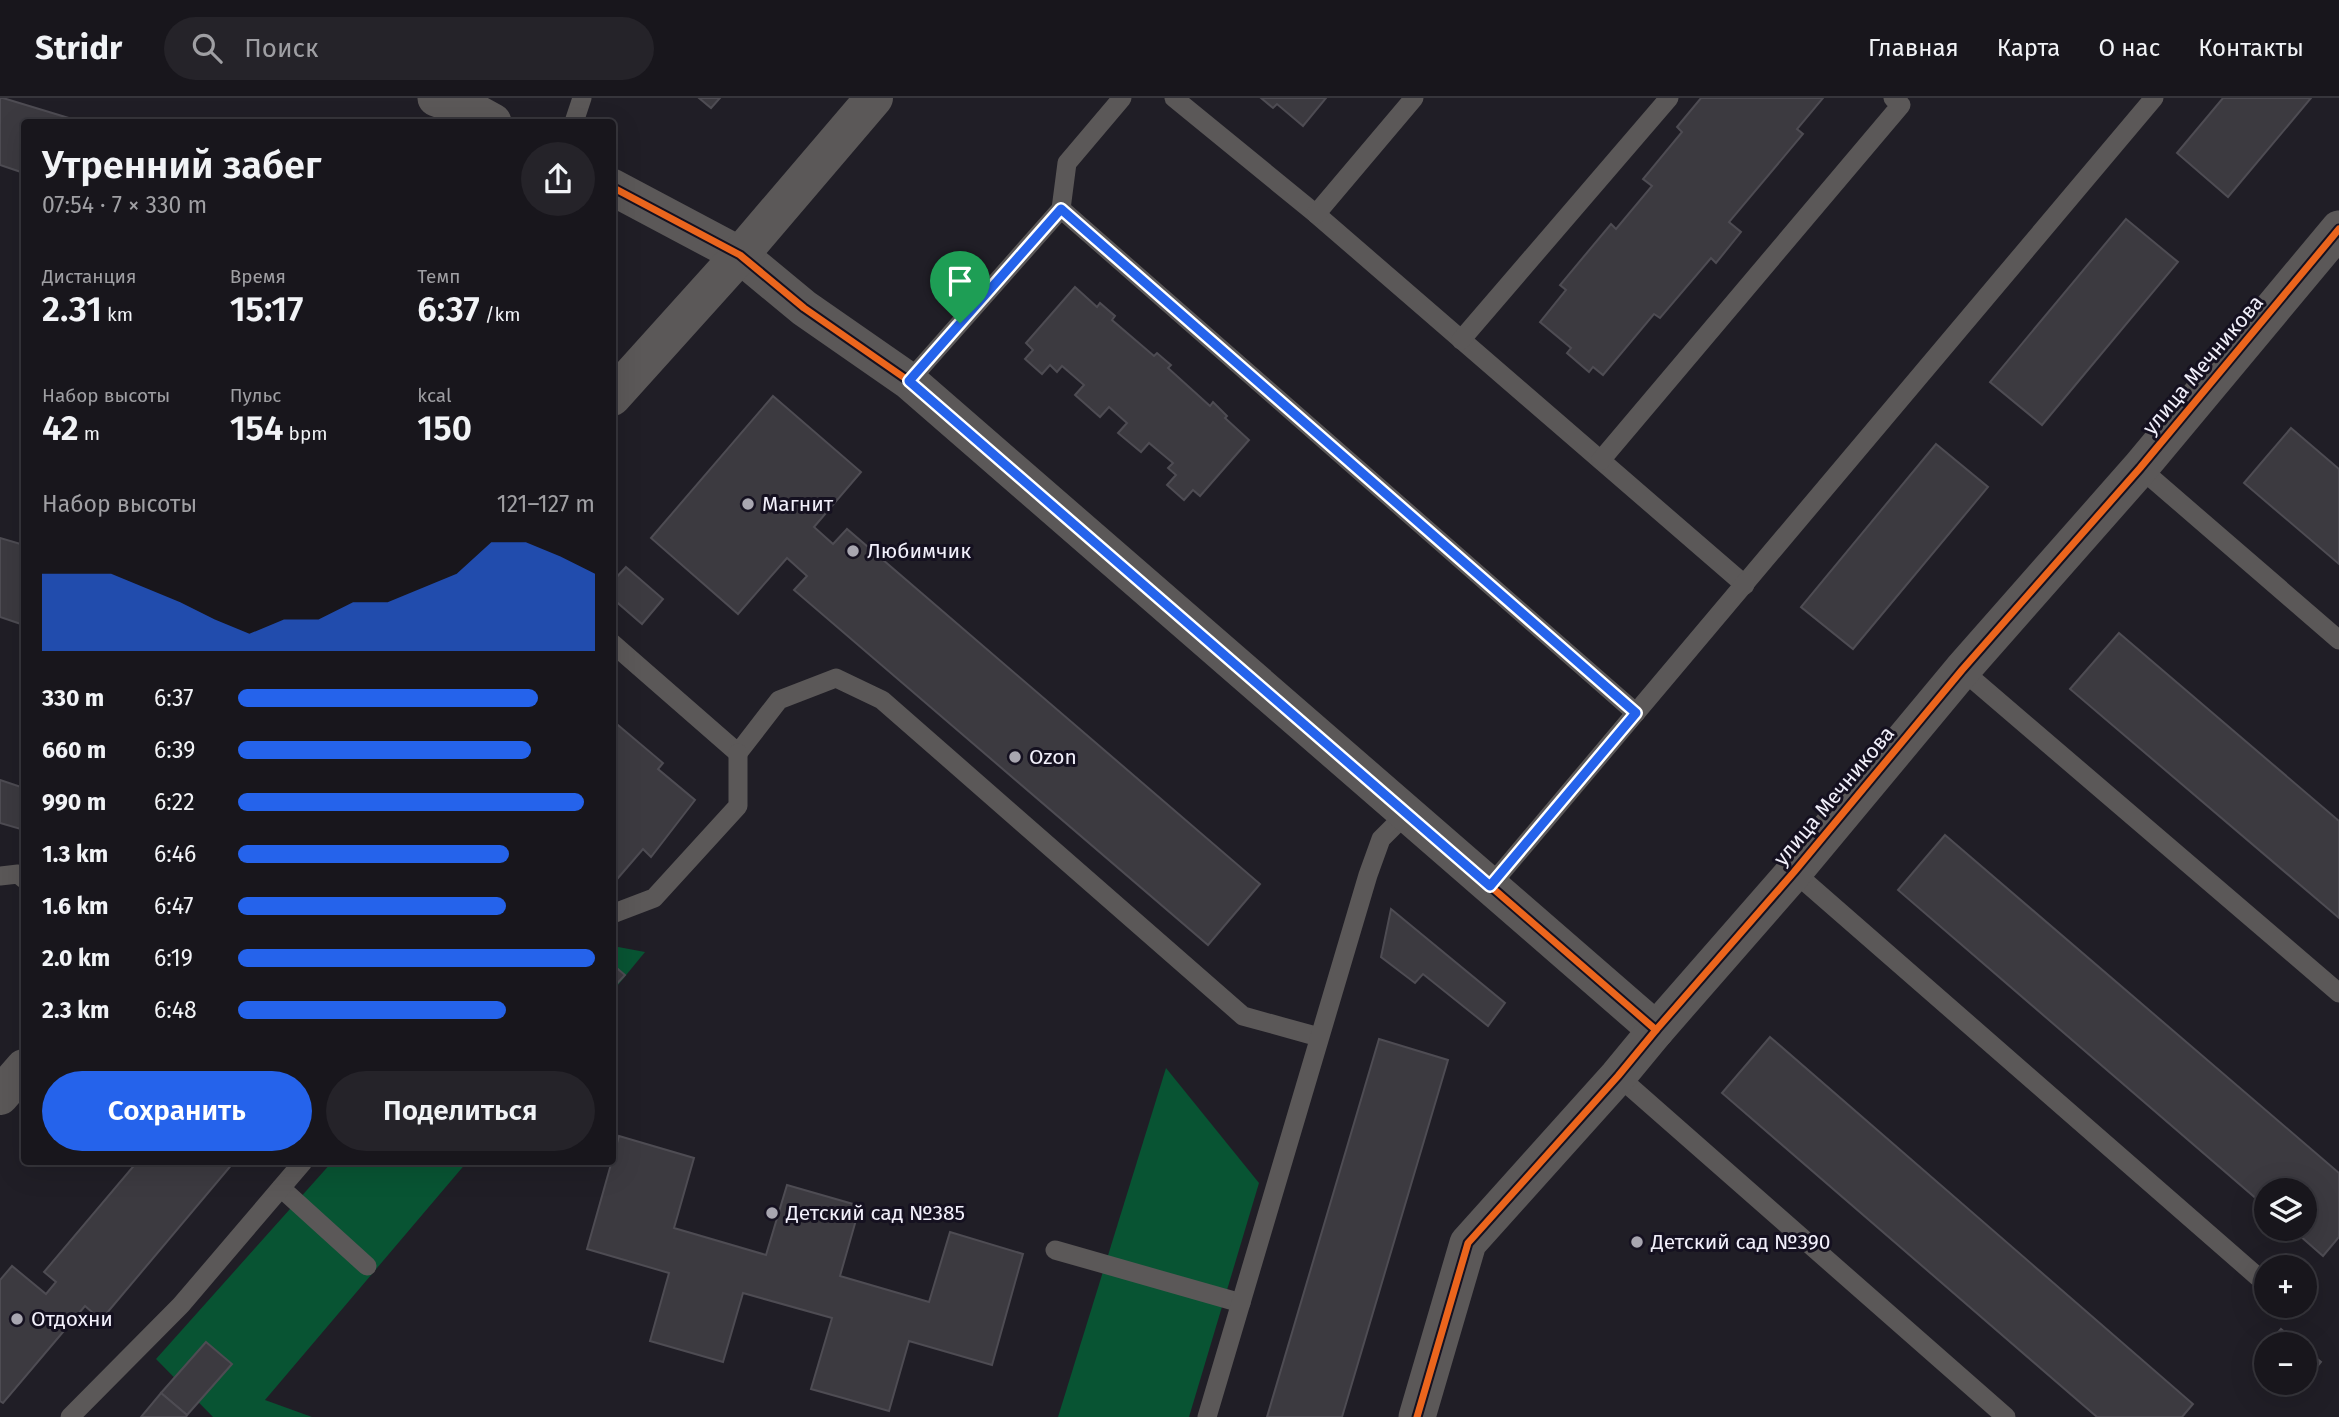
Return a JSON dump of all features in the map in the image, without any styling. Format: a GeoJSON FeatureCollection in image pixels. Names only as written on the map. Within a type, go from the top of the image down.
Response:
{"type":"FeatureCollection","features":[{"type":"Feature","properties":{"kind":"street"},"geometry":{"type":"LineString","coordinates":[[436,98],[487,119]]}},
{"type":"Feature","properties":{"kind":"street"},"geometry":{"type":"LineString","coordinates":[[616,393],[740,256],[874,98]]}},
{"type":"Feature","properties":{"kind":"street"},"geometry":{"type":"LineString","coordinates":[[616,189],[740,256],[804,308],[909,381],[1656,1030]]}},
{"type":"Feature","properties":{"kind":"street","name":"улица Мечникова"},"geometry":{"type":"LineString","coordinates":[[1417,1417],[1468,1243],[1618,1076],[1794,872],[1962,670],[2140,468],[2339,229]]}},
{"type":"Feature","properties":{"kind":"street"},"geometry":{"type":"LineString","coordinates":[[0,1096],[21,1072]]}},
{"type":"Feature","properties":{"kind":"lane"},"geometry":{"type":"LineString","coordinates":[[575,119],[582,98]]}},
{"type":"Feature","properties":{"kind":"lane"},"geometry":{"type":"LineString","coordinates":[[909,381],[1061,209],[1067,163],[1122,98]]}},
{"type":"Feature","properties":{"kind":"lane"},"geometry":{"type":"LineString","coordinates":[[1174,98],[1316,214],[1745,585]]}},
{"type":"Feature","properties":{"kind":"lane"},"geometry":{"type":"LineString","coordinates":[[1316,214],[1414,98]]}},
{"type":"Feature","properties":{"kind":"lane"},"geometry":{"type":"LineString","coordinates":[[1461,340],[1670,98]]}},
{"type":"Feature","properties":{"kind":"lane"},"geometry":{"type":"LineString","coordinates":[[1601,460],[1901,105],[1893,98]]}},
{"type":"Feature","properties":{"kind":"lane"},"geometry":{"type":"LineString","coordinates":[[1490,886],[2154,98]]}},
{"type":"Feature","properties":{"kind":"lane"},"geometry":{"type":"LineString","coordinates":[[1061,209],[1636,713]]}},
{"type":"Feature","properties":{"kind":"lane"},"geometry":{"type":"LineString","coordinates":[[2140,468],[2339,640]]}},
{"type":"Feature","properties":{"kind":"lane"},"geometry":{"type":"LineString","coordinates":[[616,646],[738,753]]}},
{"type":"Feature","properties":{"kind":"lane"},"geometry":{"type":"LineString","coordinates":[[1962,670],[2339,993]]}},
{"type":"Feature","properties":{"kind":"lane"},"geometry":{"type":"LineString","coordinates":[[616,912],[654,898],[738,806],[738,753],[779,700],[836,678],[881,700],[1243,1016],[1319,1037]]}},
{"type":"Feature","properties":{"kind":"lane"},"geometry":{"type":"LineString","coordinates":[[1207,1417],[1368,875],[1381,839],[1408,812]]}},
{"type":"Feature","properties":{"kind":"lane"},"geometry":{"type":"LineString","coordinates":[[1794,872],[2254,1274]]}},
{"type":"Feature","properties":{"kind":"lane"},"geometry":{"type":"LineString","coordinates":[[0,876],[18,874],[21,876]]}},
{"type":"Feature","properties":{"kind":"lane"},"geometry":{"type":"LineString","coordinates":[[1618,1076],[2006,1417]]}},
{"type":"Feature","properties":{"kind":"lane"},"geometry":{"type":"LineString","coordinates":[[70,1417],[181,1305],[300,1165]]}},
{"type":"Feature","properties":{"kind":"lane"},"geometry":{"type":"LineString","coordinates":[[281,1188],[367,1266]]}},
{"type":"Feature","properties":{"kind":"lane"},"geometry":{"type":"LineString","coordinates":[[1055,1251],[1241,1303]]}},
{"type":"Feature","properties":{"kind":"green space"},"geometry":{"type":"Polygon","coordinates":[[[616,947],[645,952],[616,987],[616,947]]]}},
{"type":"Feature","properties":{"kind":"green space"},"geometry":{"type":"Polygon","coordinates":[[[1166,1068],[1259,1183],[1189,1417],[1058,1417],[1166,1068]]]}},
{"type":"Feature","properties":{"kind":"green space"},"geometry":{"type":"Polygon","coordinates":[[[329,1165],[464,1165],[265,1400],[312,1417],[213,1417],[156,1359],[329,1165]]]}},
{"type":"Feature","properties":{"kind":"building"},"geometry":{"type":"Polygon","coordinates":[[[0,98],[72,119],[21,119],[21,172],[0,165],[0,98]]]}},
{"type":"Feature","properties":{"kind":"building"},"geometry":{"type":"Polygon","coordinates":[[[699,98],[720,98],[711,108],[699,98]]]}},
{"type":"Feature","properties":{"kind":"building"},"geometry":{"type":"Polygon","coordinates":[[[1261,98],[1326,98],[1303,126],[1277,104],[1273,108],[1261,98]]]}},
{"type":"Feature","properties":{"kind":"building"},"geometry":{"type":"Polygon","coordinates":[[[1701,98],[1823,98],[1797,129],[1803,134],[1729,222],[1741,232],[1716,263],[1711,258],[1660,318],[1654,314],[1603,375],[1593,367],[1589,372],[1567,353],[1571,348],[1540,322],[1566,290],[1560,285],[1611,224],[1616,229],[1652,186],[1643,179],[1682,132],[1677,127],[1701,98]]]}},
{"type":"Feature","properties":{"kind":"building"},"geometry":{"type":"Polygon","coordinates":[[[2223,98],[2311,98],[2228,197],[2177,153],[2223,98]]]}},
{"type":"Feature","properties":{"kind":"building"},"geometry":{"type":"Polygon","coordinates":[[[2126,219],[2178,262],[2042,425],[1990,382],[2126,219]]]}},
{"type":"Feature","properties":{"kind":"building"},"geometry":{"type":"Polygon","coordinates":[[[1075,287],[1097,307],[1100,303],[1115,316],[1112,320],[1154,356],[1157,353],[1171,365],[1168,368],[1210,406],[1213,402],[1227,416],[1225,418],[1249,440],[1200,496],[1193,490],[1184,500],[1167,485],[1176,475],[1168,468],[1173,463],[1149,443],[1141,452],[1118,433],[1127,423],[1109,407],[1100,417],[1075,395],[1084,385],[1062,366],[1057,372],[1050,365],[1042,374],[1025,359],[1033,350],[1026,343],[1075,287]]]}},
{"type":"Feature","properties":{"kind":"building"},"geometry":{"type":"Polygon","coordinates":[[[773,396],[861,472],[814,527],[833,544],[847,529],[1260,884],[1208,945],[794,590],[807,576],[787,558],[738,614],[651,538],[773,396]]]}},
{"type":"Feature","properties":{"kind":"building"},"geometry":{"type":"Polygon","coordinates":[[[2291,428],[2339,469],[2339,564],[2244,483],[2291,428]]]}},
{"type":"Feature","properties":{"kind":"building"},"geometry":{"type":"Polygon","coordinates":[[[1936,444],[1988,487],[1853,649],[1801,607],[1936,444]]]}},
{"type":"Feature","properties":{"kind":"building"},"geometry":{"type":"Polygon","coordinates":[[[0,538],[21,544],[21,624],[0,617],[0,538]]]}},
{"type":"Feature","properties":{"kind":"building"},"geometry":{"type":"Polygon","coordinates":[[[626,567],[663,599],[642,624],[616,601],[616,578],[626,567]]]}},
{"type":"Feature","properties":{"kind":"building"},"geometry":{"type":"Polygon","coordinates":[[[2119,633],[2339,821],[2339,918],[2070,689],[2119,633]]]}},
{"type":"Feature","properties":{"kind":"building"},"geometry":{"type":"Polygon","coordinates":[[[616,723],[663,763],[658,769],[695,800],[651,857],[643,849],[618,878],[616,723]]]}},
{"type":"Feature","properties":{"kind":"building"},"geometry":{"type":"Polygon","coordinates":[[[0,780],[21,787],[21,829],[0,823],[0,780]]]}},
{"type":"Feature","properties":{"kind":"building"},"geometry":{"type":"Polygon","coordinates":[[[1945,835],[2339,1173],[2339,1237],[2323,1256],[2306,1241],[2317,1241],[2317,1178],[2254,1178],[2254,1197],[1898,890],[1945,835]]]}},
{"type":"Feature","properties":{"kind":"building"},"geometry":{"type":"Polygon","coordinates":[[[1391,909],[1505,1003],[1488,1026],[1423,974],[1415,983],[1381,957],[1391,909]]]}},
{"type":"Feature","properties":{"kind":"building"},"geometry":{"type":"Polygon","coordinates":[[[616,967],[625,975],[616,985],[616,967]]]}},
{"type":"Feature","properties":{"kind":"building"},"geometry":{"type":"Polygon","coordinates":[[[1770,1037],[2193,1404],[2182,1417],[2097,1417],[1722,1093],[1770,1037]]]}},
{"type":"Feature","properties":{"kind":"building"},"geometry":{"type":"Polygon","coordinates":[[[1379,1039],[1448,1060],[1342,1417],[1267,1417],[1379,1039]]]}},
{"type":"Feature","properties":{"kind":"building"},"geometry":{"type":"Polygon","coordinates":[[[619,1136],[694,1158],[674,1228],[766,1255],[787,1185],[860,1206],[840,1276],[929,1302],[950,1232],[1023,1254],[992,1365],[909,1341],[889,1411],[811,1389],[832,1318],[743,1293],[723,1362],[650,1341],[669,1273],[587,1249],[611,1165],[616,1165],[619,1136]]]}},
{"type":"Feature","properties":{"kind":"building"},"geometry":{"type":"Polygon","coordinates":[[[134,1165],[231,1165],[101,1320],[85,1306],[3,1403],[0,1401],[0,1280],[12,1266],[46,1294],[56,1282],[44,1272],[134,1165]]]}},
{"type":"Feature","properties":{"kind":"building"},"geometry":{"type":"Polygon","coordinates":[[[206,1342],[232,1364],[187,1415],[161,1393],[206,1342]]]}},
{"type":"Feature","properties":{"kind":"building"},"geometry":{"type":"Polygon","coordinates":[[[161,1393],[187,1415],[186,1417],[141,1417],[161,1393]]]}},
{"type":"Feature","properties":{"kind":"cycle path"},"geometry":{"type":"LineString","coordinates":[[616,189],[740,255],[804,308],[909,381],[1656,1030]]}},
{"type":"Feature","properties":{"kind":"cycle path"},"geometry":{"type":"LineString","coordinates":[[1417,1417],[1468,1243],[1618,1076],[1794,872],[1962,670],[2140,468],[2339,229]]}},
{"type":"Feature","properties":{"kind":"place","name":"Магнит"},"geometry":{"type":"Point","coordinates":[748,504]}},
{"type":"Feature","properties":{"kind":"place","name":"Любимчик"},"geometry":{"type":"Point","coordinates":[853,551]}},
{"type":"Feature","properties":{"kind":"place","name":"Ozon"},"geometry":{"type":"Point","coordinates":[1015,757]}},
{"type":"Feature","properties":{"kind":"place","name":"Детский сад №385"},"geometry":{"type":"Point","coordinates":[772,1213]}},
{"type":"Feature","properties":{"kind":"place","name":"Детский сад №390"},"geometry":{"type":"Point","coordinates":[1637,1242]}},
{"type":"Feature","properties":{"kind":"place","name":"Отдохни"},"geometry":{"type":"Point","coordinates":[17,1319]}},
{"type":"Feature","properties":{"kind":"route"},"geometry":{"type":"LineString","coordinates":[[1061,209],[1636,713],[1490,886],[909,381],[960,323],[1061,209]]}}]}
